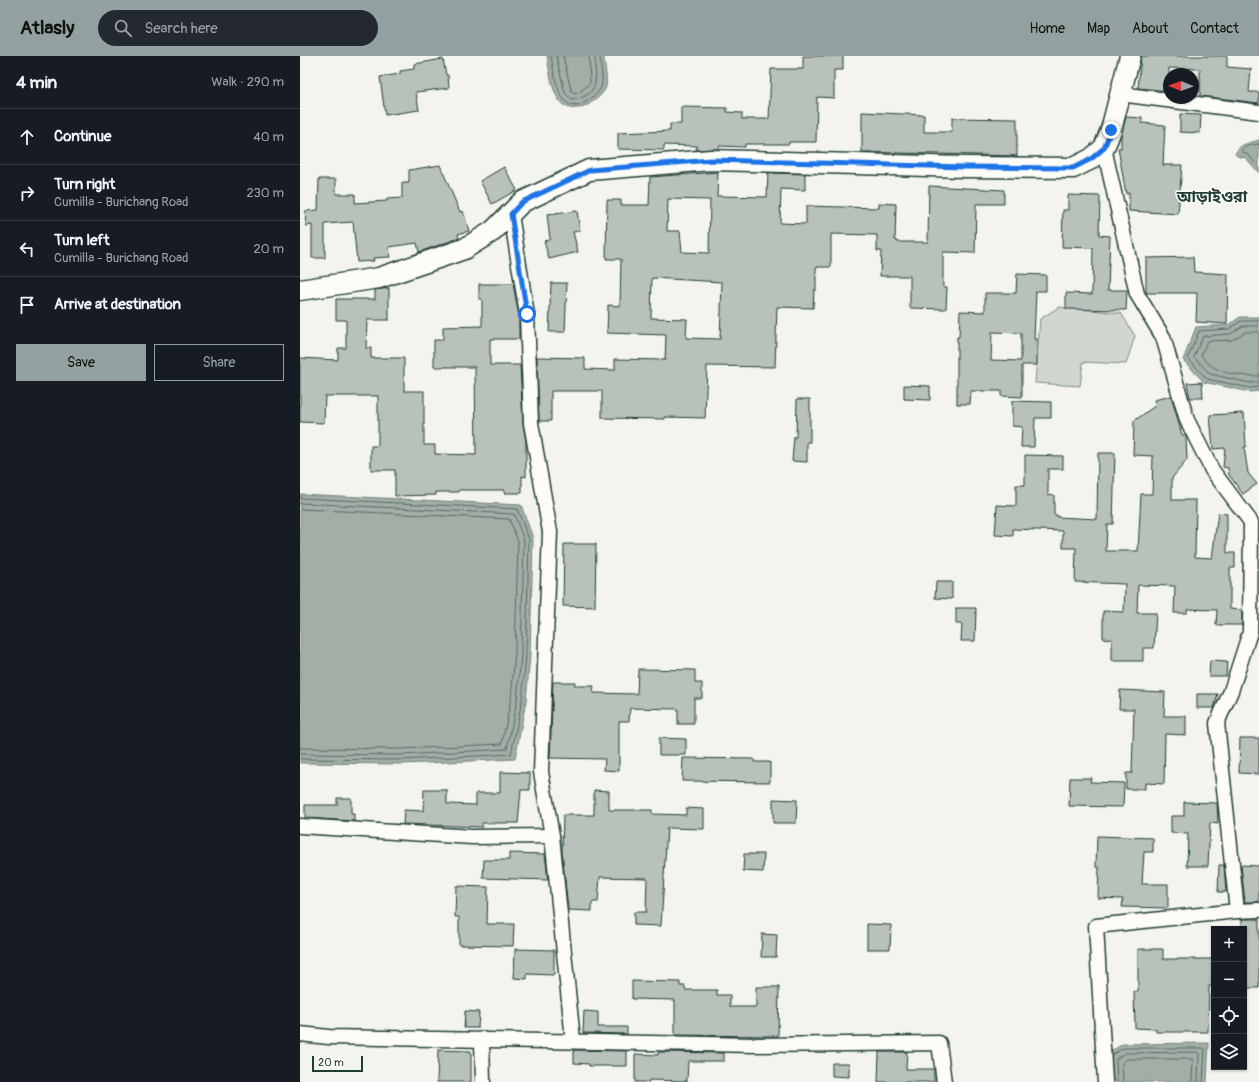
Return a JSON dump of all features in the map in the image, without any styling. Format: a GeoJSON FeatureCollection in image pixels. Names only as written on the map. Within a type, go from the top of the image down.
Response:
{"type":"FeatureCollection","features":[{"type":"Feature","properties":{"kind":"main road"},"geometry":{"type":"LineString","coordinates":[[300,290],[379,278],[464,250],[493,232],[522,202],[590,170],[711,160],[964,167],[1073,168],[1091,159],[1104,148],[1130,56]]}},
{"type":"Feature","properties":{"kind":"street"},"geometry":{"type":"LineString","coordinates":[[1120,94],[1259,112]]}},
{"type":"Feature","properties":{"kind":"street"},"geometry":{"type":"LineString","coordinates":[[1104,148],[1137,294],[1163,337],[1187,420],[1212,470],[1255,522],[1250,632],[1231,691],[1217,723],[1237,911]]}},
{"type":"Feature","properties":{"kind":"street"},"geometry":{"type":"LineString","coordinates":[[511,214],[527,314],[531,423],[550,532],[540,772],[552,836],[574,1040]]}},
{"type":"Feature","properties":{"kind":"street"},"geometry":{"type":"LineString","coordinates":[[300,826],[472,837],[552,836]]}},
{"type":"Feature","properties":{"kind":"street"},"geometry":{"type":"LineString","coordinates":[[1105,1082],[1096,926],[1259,910]]}},
{"type":"Feature","properties":{"kind":"street"},"geometry":{"type":"LineString","coordinates":[[300,1034],[329,1037],[574,1040],[756,1045],[939,1043],[944,1082]]}},
{"type":"Feature","properties":{"kind":"street"},"geometry":{"type":"LineString","coordinates":[[482,1039],[483,1082]]}},
{"type":"Feature","properties":{"kind":"shaded area"},"geometry":{"type":"Polygon","coordinates":[[[1059,307],[1121,313],[1135,336],[1126,364],[1083,362],[1080,386],[1035,383],[1040,319],[1059,307]]]}},
{"type":"Feature","properties":{"kind":"water"},"geometry":{"type":"Polygon","coordinates":[[[547,56],[604,56],[607,80],[605,90],[588,105],[579,108],[569,108],[558,98],[554,90],[547,56]]]}},
{"type":"Feature","properties":{"kind":"water"},"geometry":{"type":"Polygon","coordinates":[[[1259,140],[1259,173],[1246,158],[1235,154],[1242,145],[1259,140]]]}},
{"type":"Feature","properties":{"kind":"water"},"geometry":{"type":"Polygon","coordinates":[[[1240,317],[1259,317],[1259,391],[1250,392],[1204,382],[1183,360],[1196,327],[1229,325],[1240,317]]]}},
{"type":"Feature","properties":{"kind":"water"},"geometry":{"type":"Polygon","coordinates":[[[300,494],[521,505],[533,538],[530,655],[526,701],[515,759],[402,764],[300,763],[300,494]]]}},
{"type":"Feature","properties":{"kind":"water"},"geometry":{"type":"Polygon","coordinates":[[[1209,1043],[1207,1082],[1108,1082],[1106,1054],[1123,1044],[1209,1043]]]}},
{"type":"Feature","properties":{"kind":"building"},"geometry":{"type":"Polygon","coordinates":[[[803,56],[843,56],[843,70],[834,70],[834,98],[817,97],[816,142],[789,142],[789,144],[745,144],[745,147],[719,146],[719,149],[696,150],[697,146],[664,145],[664,150],[618,149],[618,133],[670,131],[670,124],[681,124],[681,107],[727,108],[727,112],[742,113],[742,119],[769,119],[771,69],[803,69],[803,56]]]}},
{"type":"Feature","properties":{"kind":"building"},"geometry":{"type":"Polygon","coordinates":[[[1141,56],[1227,56],[1227,67],[1251,69],[1249,92],[1259,92],[1259,103],[1200,96],[1199,68],[1163,68],[1163,90],[1138,88],[1141,56]]]}},
{"type":"Feature","properties":{"kind":"building"},"geometry":{"type":"Polygon","coordinates":[[[443,59],[446,75],[448,75],[449,88],[416,92],[419,110],[385,115],[380,77],[400,74],[400,71],[414,69],[414,64],[443,59]]]}},
{"type":"Feature","properties":{"kind":"building"},"geometry":{"type":"Polygon","coordinates":[[[862,112],[924,115],[924,132],[952,132],[952,118],[1017,119],[1017,156],[862,152],[862,112]]]}},
{"type":"Feature","properties":{"kind":"building"},"geometry":{"type":"Polygon","coordinates":[[[1180,114],[1201,115],[1200,133],[1180,132],[1180,114]]]}},
{"type":"Feature","properties":{"kind":"building"},"geometry":{"type":"Polygon","coordinates":[[[1126,117],[1142,118],[1142,123],[1165,125],[1163,165],[1182,165],[1178,214],[1129,211],[1129,193],[1126,194],[1118,148],[1121,148],[1121,135],[1126,117]]]}},
{"type":"Feature","properties":{"kind":"building"},"geometry":{"type":"Polygon","coordinates":[[[440,165],[460,212],[463,211],[469,231],[458,234],[459,238],[419,252],[417,243],[389,247],[390,257],[373,258],[374,261],[357,262],[353,222],[325,224],[325,258],[312,258],[312,225],[306,226],[305,211],[318,210],[319,179],[336,179],[336,194],[355,194],[355,203],[387,201],[387,199],[402,198],[402,183],[409,183],[409,170],[440,165]]]}},
{"type":"Feature","properties":{"kind":"building"},"geometry":{"type":"Polygon","coordinates":[[[504,167],[517,190],[492,204],[480,181],[504,167]]]}},
{"type":"Feature","properties":{"kind":"building"},"geometry":{"type":"Polygon","coordinates":[[[718,172],[717,196],[767,197],[768,173],[805,174],[805,190],[781,189],[780,223],[806,224],[806,206],[879,208],[879,203],[896,204],[895,240],[897,240],[897,242],[928,242],[929,186],[1004,190],[1004,204],[976,204],[975,253],[943,252],[943,287],[947,287],[946,309],[910,308],[910,276],[880,276],[881,251],[877,251],[877,235],[831,234],[831,267],[816,267],[816,290],[814,290],[813,308],[777,307],[775,367],[707,366],[705,418],[602,418],[602,391],[551,391],[551,421],[539,421],[537,357],[585,358],[585,369],[615,370],[615,359],[665,360],[666,335],[607,333],[608,305],[620,306],[621,259],[606,259],[607,200],[621,200],[621,205],[649,205],[650,177],[718,172]],[[668,199],[667,231],[680,231],[682,252],[709,253],[710,200],[668,199]],[[652,278],[651,318],[687,319],[686,338],[720,339],[722,282],[652,278]]]}},
{"type":"Feature","properties":{"kind":"building"},"geometry":{"type":"Polygon","coordinates":[[[1068,195],[1100,196],[1099,235],[1110,236],[1108,290],[1127,290],[1126,310],[1066,309],[1066,293],[1092,294],[1093,248],[1062,247],[1063,210],[1068,210],[1068,195]]]}},
{"type":"Feature","properties":{"kind":"building"},"geometry":{"type":"Polygon","coordinates":[[[577,211],[580,231],[573,232],[578,252],[549,259],[544,241],[550,239],[547,215],[577,211]]]}},
{"type":"Feature","properties":{"kind":"building"},"geometry":{"type":"Polygon","coordinates":[[[1193,257],[1194,272],[1228,274],[1227,324],[1196,322],[1197,293],[1146,293],[1146,258],[1193,257]]]}},
{"type":"Feature","properties":{"kind":"building"},"geometry":{"type":"Polygon","coordinates":[[[1017,274],[1046,275],[1046,291],[1036,291],[1034,339],[1037,339],[1037,365],[1022,365],[1022,397],[1001,396],[1001,391],[971,391],[970,404],[957,404],[957,337],[959,337],[960,311],[985,312],[985,293],[1016,293],[1017,274]],[[992,332],[991,360],[1021,361],[1021,333],[992,332]]]}},
{"type":"Feature","properties":{"kind":"building"},"geometry":{"type":"Polygon","coordinates":[[[551,283],[567,283],[565,332],[549,332],[551,283]]]}},
{"type":"Feature","properties":{"kind":"building"},"geometry":{"type":"Polygon","coordinates":[[[479,284],[513,284],[519,316],[519,339],[490,339],[490,365],[520,365],[523,423],[526,442],[526,477],[522,476],[522,493],[504,493],[504,490],[459,490],[459,492],[436,492],[436,495],[395,496],[395,470],[371,470],[371,446],[378,446],[378,396],[325,396],[324,423],[300,422],[300,358],[338,360],[338,348],[346,348],[346,320],[336,320],[336,299],[375,299],[375,290],[389,288],[389,320],[367,320],[366,348],[371,348],[371,358],[404,358],[404,391],[424,391],[424,445],[435,445],[435,454],[476,455],[475,367],[434,367],[434,340],[443,340],[443,327],[482,326],[482,299],[479,299],[479,284]]]}},
{"type":"Feature","properties":{"kind":"building"},"geometry":{"type":"Polygon","coordinates":[[[1202,382],[1203,398],[1190,398],[1187,383],[1202,382]]]}},
{"type":"Feature","properties":{"kind":"building"},"geometry":{"type":"Polygon","coordinates":[[[904,385],[930,386],[930,400],[904,399],[904,385]]]}},
{"type":"Feature","properties":{"kind":"building"},"geometry":{"type":"Polygon","coordinates":[[[1171,396],[1182,435],[1185,435],[1186,437],[1187,460],[1172,478],[1172,500],[1196,500],[1195,557],[1212,558],[1218,513],[1227,514],[1227,553],[1235,553],[1235,568],[1230,568],[1230,609],[1242,610],[1242,625],[1216,625],[1217,610],[1187,609],[1187,613],[1174,613],[1175,586],[1138,585],[1137,613],[1156,613],[1154,648],[1143,648],[1143,661],[1112,661],[1112,639],[1103,638],[1103,611],[1124,612],[1125,584],[1075,582],[1076,548],[1063,548],[1063,531],[1013,529],[1013,536],[995,535],[997,505],[1016,506],[1016,485],[1025,485],[1025,455],[1063,456],[1063,469],[1048,469],[1048,494],[1054,495],[1054,515],[1057,515],[1057,517],[1097,519],[1098,453],[1115,453],[1113,524],[1107,524],[1106,551],[1138,551],[1141,494],[1152,494],[1153,456],[1133,455],[1134,421],[1156,405],[1154,400],[1171,396]]]}},
{"type":"Feature","properties":{"kind":"building"},"geometry":{"type":"Polygon","coordinates":[[[797,399],[810,399],[810,442],[807,442],[807,462],[792,461],[794,437],[796,437],[797,399]]]}},
{"type":"Feature","properties":{"kind":"building"},"geometry":{"type":"Polygon","coordinates":[[[1012,401],[1051,402],[1051,418],[1035,418],[1034,447],[1021,447],[1022,427],[1012,426],[1012,401]]]}},
{"type":"Feature","properties":{"kind":"building"},"geometry":{"type":"Polygon","coordinates":[[[1244,413],[1246,447],[1244,447],[1248,473],[1257,484],[1243,494],[1229,475],[1228,468],[1223,467],[1225,448],[1213,449],[1210,415],[1244,413]]]}},
{"type":"Feature","properties":{"kind":"building"},"geometry":{"type":"Polygon","coordinates":[[[564,544],[596,544],[595,607],[563,606],[564,544]]]}},
{"type":"Feature","properties":{"kind":"building"},"geometry":{"type":"Polygon","coordinates":[[[936,582],[952,582],[952,599],[935,598],[936,582]]]}},
{"type":"Feature","properties":{"kind":"building"},"geometry":{"type":"Polygon","coordinates":[[[956,608],[976,608],[975,641],[961,641],[962,624],[956,624],[956,608]]]}},
{"type":"Feature","properties":{"kind":"building"},"geometry":{"type":"Polygon","coordinates":[[[1210,661],[1227,662],[1226,676],[1209,676],[1210,661]]]}},
{"type":"Feature","properties":{"kind":"building"},"geometry":{"type":"Polygon","coordinates":[[[638,669],[695,670],[695,683],[702,683],[702,698],[694,698],[694,724],[678,724],[678,709],[630,708],[629,721],[619,721],[619,771],[604,770],[605,759],[550,758],[553,682],[575,682],[575,686],[594,686],[593,693],[637,694],[638,669]]]}},
{"type":"Feature","properties":{"kind":"building"},"geometry":{"type":"Polygon","coordinates":[[[1120,690],[1165,692],[1164,716],[1186,716],[1186,735],[1165,734],[1164,784],[1145,783],[1145,789],[1126,789],[1126,773],[1132,773],[1134,709],[1119,709],[1120,690]]]}},
{"type":"Feature","properties":{"kind":"building"},"geometry":{"type":"Polygon","coordinates":[[[1197,694],[1218,694],[1214,708],[1197,708],[1197,694]]]}},
{"type":"Feature","properties":{"kind":"building"},"geometry":{"type":"Polygon","coordinates":[[[659,738],[686,739],[686,755],[659,755],[659,738]]]}},
{"type":"Feature","properties":{"kind":"building"},"geometry":{"type":"Polygon","coordinates":[[[1240,738],[1259,738],[1259,774],[1239,773],[1240,738]]]}},
{"type":"Feature","properties":{"kind":"building"},"geometry":{"type":"Polygon","coordinates":[[[683,758],[754,759],[754,762],[770,762],[770,782],[682,781],[683,758]]]}},
{"type":"Feature","properties":{"kind":"building"},"geometry":{"type":"Polygon","coordinates":[[[500,772],[530,773],[530,790],[521,790],[518,823],[482,823],[482,827],[403,824],[404,810],[423,811],[424,790],[447,790],[447,804],[476,805],[476,793],[500,793],[500,772]]]}},
{"type":"Feature","properties":{"kind":"building"},"geometry":{"type":"Polygon","coordinates":[[[1070,778],[1091,778],[1090,782],[1124,783],[1123,807],[1069,806],[1070,778]]]}},
{"type":"Feature","properties":{"kind":"building"},"geometry":{"type":"Polygon","coordinates":[[[594,790],[609,791],[609,810],[652,810],[652,814],[686,815],[686,808],[704,809],[704,829],[667,828],[661,926],[634,925],[634,912],[646,912],[647,878],[600,877],[598,902],[592,902],[592,911],[568,910],[562,851],[563,815],[594,815],[594,790]]]}},
{"type":"Feature","properties":{"kind":"building"},"geometry":{"type":"Polygon","coordinates":[[[337,798],[351,798],[351,814],[354,814],[354,821],[305,818],[305,805],[337,805],[337,798]]]}},
{"type":"Feature","properties":{"kind":"building"},"geometry":{"type":"Polygon","coordinates":[[[773,799],[797,800],[796,823],[773,823],[773,799]]]}},
{"type":"Feature","properties":{"kind":"building"},"geometry":{"type":"Polygon","coordinates":[[[1184,802],[1217,803],[1218,824],[1210,823],[1208,866],[1187,866],[1188,834],[1171,833],[1171,816],[1184,816],[1184,802]]]}},
{"type":"Feature","properties":{"kind":"building"},"geometry":{"type":"Polygon","coordinates":[[[1097,836],[1153,838],[1153,852],[1144,852],[1142,884],[1168,884],[1168,908],[1122,907],[1123,899],[1098,898],[1099,867],[1096,867],[1097,836]]]}},
{"type":"Feature","properties":{"kind":"building"},"geometry":{"type":"Polygon","coordinates":[[[509,853],[545,854],[548,880],[483,878],[484,860],[509,860],[509,853]]]}},
{"type":"Feature","properties":{"kind":"building"},"geometry":{"type":"Polygon","coordinates":[[[744,854],[764,854],[763,872],[743,871],[744,854]]]}},
{"type":"Feature","properties":{"kind":"building"},"geometry":{"type":"Polygon","coordinates":[[[1219,865],[1224,865],[1226,892],[1218,892],[1219,865]]]}},
{"type":"Feature","properties":{"kind":"building"},"geometry":{"type":"Polygon","coordinates":[[[1241,865],[1259,866],[1259,902],[1245,902],[1241,865]]]}},
{"type":"Feature","properties":{"kind":"building"},"geometry":{"type":"Polygon","coordinates":[[[456,886],[488,887],[487,924],[514,924],[513,946],[459,945],[459,917],[455,917],[456,886]]]}},
{"type":"Feature","properties":{"kind":"building"},"geometry":{"type":"Polygon","coordinates":[[[1242,919],[1259,919],[1259,988],[1247,988],[1247,926],[1242,926],[1242,919]]]}},
{"type":"Feature","properties":{"kind":"building"},"geometry":{"type":"Polygon","coordinates":[[[867,924],[891,925],[890,949],[867,949],[867,924]]]}},
{"type":"Feature","properties":{"kind":"building"},"geometry":{"type":"Polygon","coordinates":[[[762,934],[777,935],[776,957],[761,957],[762,934]]]}},
{"type":"Feature","properties":{"kind":"building"},"geometry":{"type":"Polygon","coordinates":[[[515,949],[554,950],[554,975],[527,974],[527,979],[514,978],[515,949]]]}},
{"type":"Feature","properties":{"kind":"building"},"geometry":{"type":"Polygon","coordinates":[[[1138,949],[1163,949],[1163,959],[1211,959],[1208,1032],[1156,1032],[1156,1029],[1135,1028],[1134,991],[1138,992],[1138,949]]]}},
{"type":"Feature","properties":{"kind":"building"},"geometry":{"type":"Polygon","coordinates":[[[632,981],[680,982],[680,986],[685,986],[685,990],[717,990],[717,995],[730,995],[730,1007],[756,1007],[756,987],[779,987],[778,1036],[675,1035],[675,1000],[632,999],[632,981]]]}},
{"type":"Feature","properties":{"kind":"building"},"geometry":{"type":"Polygon","coordinates":[[[465,1011],[479,1012],[478,1028],[464,1028],[465,1011]]]}},
{"type":"Feature","properties":{"kind":"building"},"geometry":{"type":"Polygon","coordinates":[[[584,1011],[598,1012],[598,1027],[627,1027],[627,1034],[583,1033],[584,1011]]]}},
{"type":"Feature","properties":{"kind":"building"},"geometry":{"type":"Polygon","coordinates":[[[438,1050],[471,1051],[471,1082],[437,1082],[438,1050]]]}},
{"type":"Feature","properties":{"kind":"building"},"geometry":{"type":"Polygon","coordinates":[[[574,1050],[627,1051],[627,1066],[589,1066],[589,1064],[574,1063],[574,1050]]]}},
{"type":"Feature","properties":{"kind":"building"},"geometry":{"type":"Polygon","coordinates":[[[658,1052],[724,1053],[724,1061],[688,1061],[687,1081],[649,1080],[649,1082],[635,1082],[635,1054],[658,1055],[658,1052]]]}},
{"type":"Feature","properties":{"kind":"building"},"geometry":{"type":"Polygon","coordinates":[[[879,1052],[907,1052],[906,1069],[934,1069],[934,1082],[878,1082],[879,1052]]]}},
{"type":"Feature","properties":{"kind":"building"},"geometry":{"type":"Polygon","coordinates":[[[832,1063],[849,1063],[849,1077],[832,1076],[832,1063]]]}},
{"type":"Feature","properties":{"kind":"district","name":"আড়াইওরা"},"geometry":{"type":"Point","coordinates":[1212,196]}},
{"type":"Feature","properties":{"kind":"route"},"geometry":{"type":"LineString","coordinates":[[527,314],[511,214],[522,202],[553,186],[590,170],[711,160],[964,167],[1073,168],[1091,159],[1104,148],[1111,130]]}}]}
